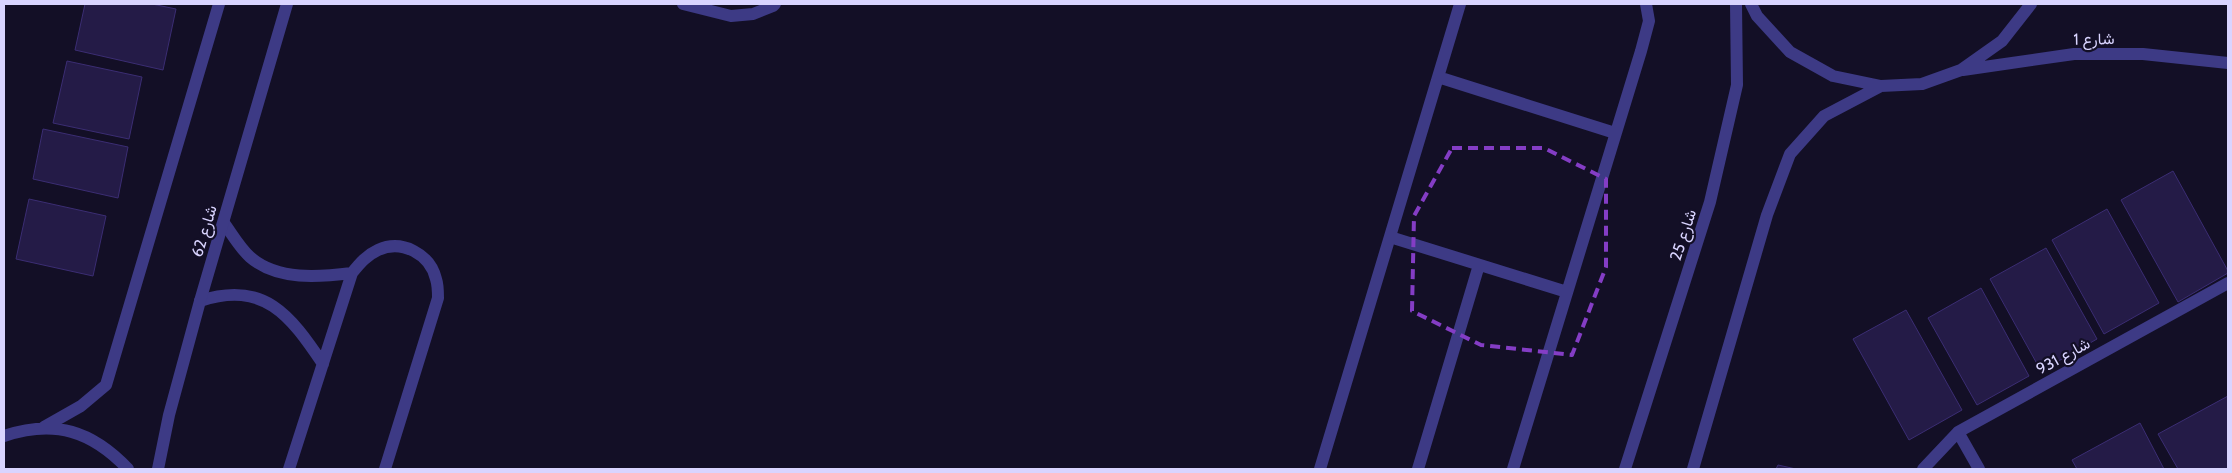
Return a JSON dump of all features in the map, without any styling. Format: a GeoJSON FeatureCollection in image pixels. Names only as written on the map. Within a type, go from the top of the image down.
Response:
{"type":"FeatureCollection","features":[{"type":"Feature","properties":{"kind":"street"},"geometry":{"type":"LineString","coordinates":[[44,427],[81,406],[106,385],[219,4]]}},
{"type":"Feature","properties":{"kind":"street","name":"شارع 62"},"geometry":{"type":"LineString","coordinates":[[158,469],[168,415],[287,4]]}},
{"type":"Feature","properties":{"kind":"street"},"geometry":{"type":"LineString","coordinates":[[683,4],[731,16],[753,14],[775,4]]}},
{"type":"Feature","properties":{"kind":"street"},"geometry":{"type":"LineString","coordinates":[[1320,469],[1460,4]]}},
{"type":"Feature","properties":{"kind":"street"},"geometry":{"type":"LineString","coordinates":[[1513,469],[1649,20],[1646,4]]}},
{"type":"Feature","properties":{"kind":"street","name":"شارع 25"},"geometry":{"type":"LineString","coordinates":[[1625,469],[1710,202],[1737,85],[1736,4]]}},
{"type":"Feature","properties":{"kind":"street"},"geometry":{"type":"LineString","coordinates":[[1751,4],[1757,16],[1790,52],[1833,76],[1881,86],[1922,84],[1961,70],[2002,41],[2031,4]]}},
{"type":"Feature","properties":{"kind":"street","name":"شارع 1"},"geometry":{"type":"LineString","coordinates":[[1961,70],[2074,54],[2143,54],[2228,62]]}},
{"type":"Feature","properties":{"kind":"street"},"geometry":{"type":"LineString","coordinates":[[1438,77],[1615,134]]}},
{"type":"Feature","properties":{"kind":"street"},"geometry":{"type":"LineString","coordinates":[[1693,469],[1767,215],[1790,154],[1824,116],[1881,86]]}},
{"type":"Feature","properties":{"kind":"street"},"geometry":{"type":"LineString","coordinates":[[224,223],[250,257],[268,268],[291,274],[324,276],[352,272]]}},
{"type":"Feature","properties":{"kind":"street"},"geometry":{"type":"LineString","coordinates":[[1390,237],[1567,292]]}},
{"type":"Feature","properties":{"kind":"street"},"geometry":{"type":"LineString","coordinates":[[289,469],[352,272],[364,259],[380,249],[402,246],[416,252],[429,262],[436,279],[438,298],[385,469]]}},
{"type":"Feature","properties":{"kind":"street"},"geometry":{"type":"LineString","coordinates":[[1418,469],[1479,265]]}},
{"type":"Feature","properties":{"kind":"street","name":"شارع 931"},"geometry":{"type":"LineString","coordinates":[[1923,469],[1958,432],[2228,283]]}},
{"type":"Feature","properties":{"kind":"street"},"geometry":{"type":"LineString","coordinates":[[200,301],[220,294],[245,294],[268,302],[294,322],[323,364]]}},
{"type":"Feature","properties":{"kind":"street"},"geometry":{"type":"LineString","coordinates":[[4,436],[22,430],[44,427],[68,430],[92,439],[112,452],[128,469]]}},
{"type":"Feature","properties":{"kind":"street"},"geometry":{"type":"LineString","coordinates":[[1958,432],[1978,469]]}},
{"type":"Feature","properties":{"kind":"highlighted area"},"geometry":{"type":"Polygon","coordinates":[[[1452,148],[1544,148],[1606,179],[1606,267],[1572,355],[1481,345],[1412,311],[1414,216],[1452,148]]]}},
{"type":"Feature","properties":{"kind":"building"},"geometry":{"type":"Polygon","coordinates":[[[85,4],[152,4],[176,9],[163,70],[75,50],[85,4]]]}},
{"type":"Feature","properties":{"kind":"building"},"geometry":{"type":"Polygon","coordinates":[[[67,61],[142,77],[129,139],[53,123],[67,61]]]}},
{"type":"Feature","properties":{"kind":"building"},"geometry":{"type":"Polygon","coordinates":[[[43,129],[128,147],[118,198],[33,179],[43,129]]]}},
{"type":"Feature","properties":{"kind":"building"},"geometry":{"type":"Polygon","coordinates":[[[2173,171],[2228,271],[2228,273],[2178,302],[2121,200],[2173,171]]]}},
{"type":"Feature","properties":{"kind":"building"},"geometry":{"type":"Polygon","coordinates":[[[29,199],[106,216],[93,276],[16,259],[29,199]]]}},
{"type":"Feature","properties":{"kind":"building"},"geometry":{"type":"Polygon","coordinates":[[[2107,209],[2159,303],[2104,334],[2052,240],[2107,209]]]}},
{"type":"Feature","properties":{"kind":"building"},"geometry":{"type":"Polygon","coordinates":[[[2046,248],[2097,339],[2041,371],[1990,279],[2046,248]]]}},
{"type":"Feature","properties":{"kind":"building"},"geometry":{"type":"Polygon","coordinates":[[[1981,288],[2029,376],[1977,405],[1928,318],[1981,288]]]}},
{"type":"Feature","properties":{"kind":"building"},"geometry":{"type":"Polygon","coordinates":[[[1906,310],[1962,410],[1909,440],[1853,339],[1906,310]]]}},
{"type":"Feature","properties":{"kind":"building"},"geometry":{"type":"Polygon","coordinates":[[[2228,396],[2228,469],[2178,469],[2158,434],[2228,396]]]}},
{"type":"Feature","properties":{"kind":"building"},"geometry":{"type":"Polygon","coordinates":[[[2140,423],[2164,469],[2077,469],[2072,460],[2140,423]]]}},
{"type":"Feature","properties":{"kind":"building"},"geometry":{"type":"Polygon","coordinates":[[[1778,465],[1796,469],[1776,469],[1778,465]]]}}]}
